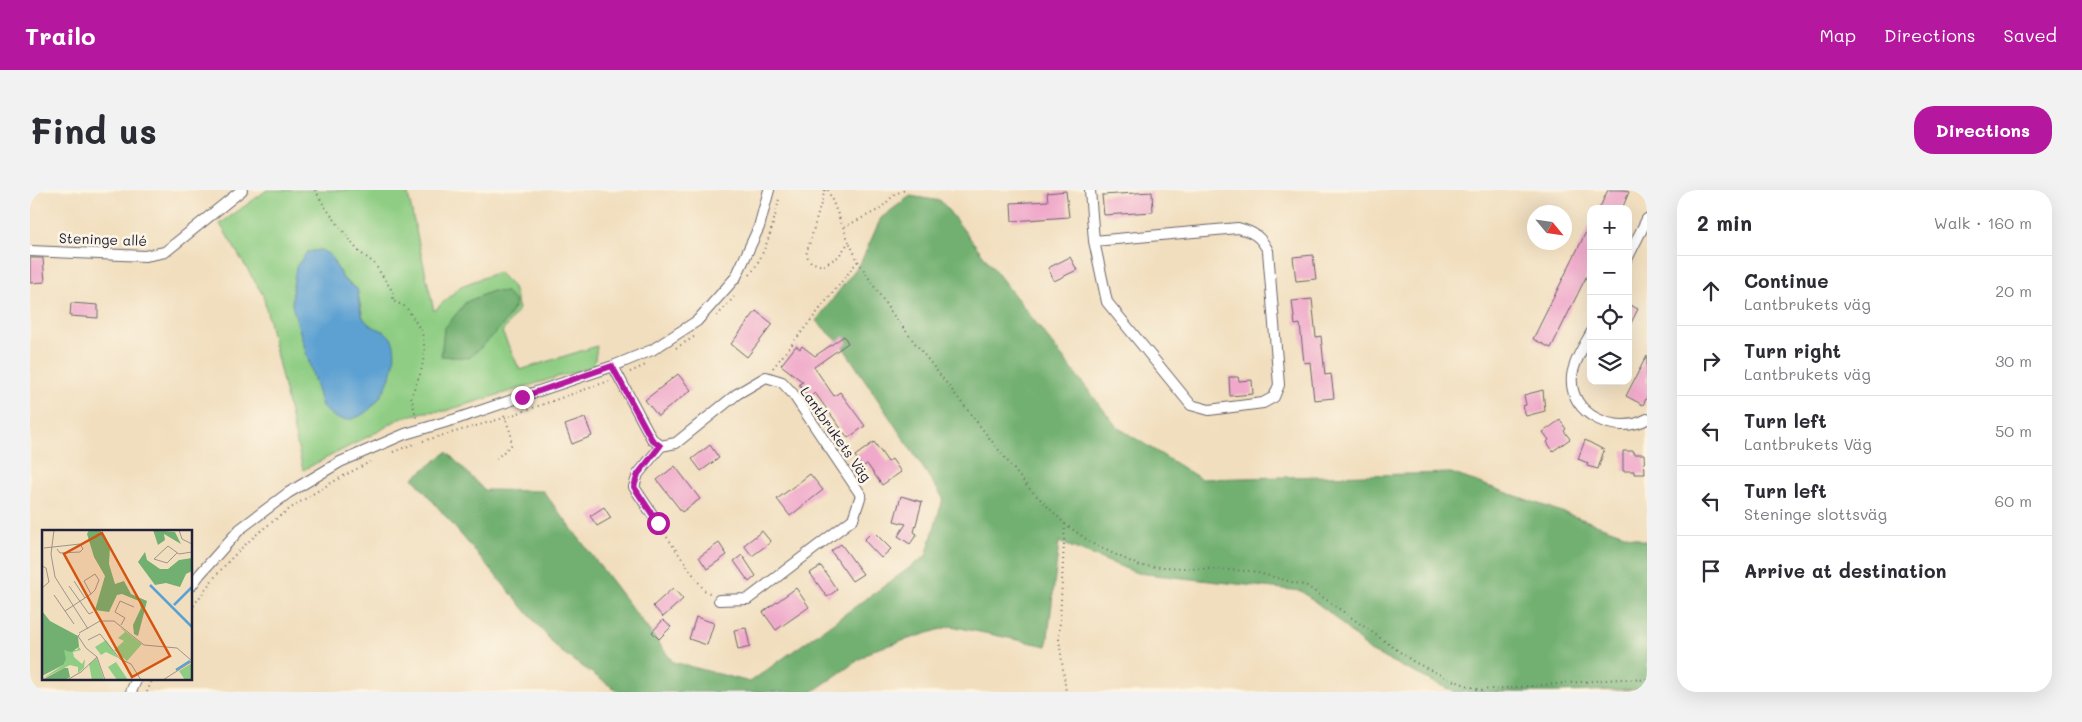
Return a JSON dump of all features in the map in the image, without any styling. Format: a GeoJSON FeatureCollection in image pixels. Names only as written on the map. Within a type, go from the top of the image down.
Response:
{"type":"FeatureCollection","features":[{"type":"Feature","properties":{"kind":"street","name":"Steninge allé"},"geometry":{"type":"LineString","coordinates":[[30,250],[145,256],[165,252],[242,190]]}},
{"type":"Feature","properties":{"kind":"street"},"geometry":{"type":"LineString","coordinates":[[192,585],[240,529],[288,493],[340,462],[405,434],[612,366],[652,350],[697,321],[736,277],[759,227],[769,190]]}},
{"type":"Feature","properties":{"kind":"street"},"geometry":{"type":"LineString","coordinates":[[1090,190],[1094,241],[1108,302],[1191,405],[1209,410],[1263,403],[1274,397],[1280,385],[1268,251],[1262,240],[1251,231],[1238,228],[1094,241]]}},
{"type":"Feature","properties":{"kind":"street"},"geometry":{"type":"LineString","coordinates":[[1632,250],[1647,220]]}},
{"type":"Feature","properties":{"kind":"street"},"geometry":{"type":"LineString","coordinates":[[1588,340],[1574,367],[1572,377],[1573,390],[1580,404],[1590,415],[1608,424],[1637,425],[1647,419]]}},
{"type":"Feature","properties":{"kind":"street"},"geometry":{"type":"LineString","coordinates":[[612,366],[652,440],[660,446],[676,444],[737,394],[766,377]]}},
{"type":"Feature","properties":{"kind":"street","name":"Lantbrukets Väg"},"geometry":{"type":"LineString","coordinates":[[719,600],[748,598],[854,519],[859,508],[861,495],[793,394],[782,382],[766,377]]}},
{"type":"Feature","properties":{"kind":"street"},"geometry":{"type":"LineString","coordinates":[[658,523],[634,487],[638,474],[660,446]]}},
{"type":"Feature","properties":{"kind":"street"},"geometry":{"type":"LineString","coordinates":[[132,692],[137,680]]}},
{"type":"Feature","properties":{"kind":"path"},"geometry":{"type":"LineString","coordinates":[[314,190],[324,207],[358,251],[374,264],[393,292],[393,301],[406,307],[422,332],[425,351],[421,372],[411,396],[419,430]]}},
{"type":"Feature","properties":{"kind":"path"},"geometry":{"type":"LineString","coordinates":[[826,190],[844,226],[858,261],[890,311],[1027,486],[1065,524],[1093,544],[1140,566],[1251,571],[1307,586],[1414,662],[1448,679],[1480,690],[1619,679],[1647,680]]}},
{"type":"Feature","properties":{"kind":"path"},"geometry":{"type":"LineString","coordinates":[[826,190],[806,255],[811,262],[822,266],[838,257],[849,242]]}},
{"type":"Feature","properties":{"kind":"path"},"geometry":{"type":"LineString","coordinates":[[844,226],[880,209],[895,194],[905,190]]}},
{"type":"Feature","properties":{"kind":"path"},"geometry":{"type":"LineString","coordinates":[[766,377],[858,261]]}},
{"type":"Feature","properties":{"kind":"path"},"geometry":{"type":"LineString","coordinates":[[496,459],[511,445],[511,434],[500,404]]}},
{"type":"Feature","properties":{"kind":"path"},"geometry":{"type":"LineString","coordinates":[[658,523],[704,590],[719,600]]}},
{"type":"Feature","properties":{"kind":"path"},"geometry":{"type":"LineString","coordinates":[[1065,524],[1059,640],[1066,692]]}},
{"type":"Feature","properties":{"kind":"path"},"geometry":{"type":"LineString","coordinates":[[147,692],[152,680]]}},
{"type":"Feature","properties":{"kind":"green space"},"geometry":{"type":"Polygon","coordinates":[[[267,190],[407,190],[434,311],[461,286],[498,272],[513,287],[519,309],[502,332],[520,370],[597,346],[594,366],[445,411],[425,412],[400,418],[381,430],[303,470],[263,295],[220,224],[267,190]],[[330,255],[372,407],[388,382],[394,353],[363,318],[357,289],[343,279],[330,255]]]}},
{"type":"Feature","properties":{"kind":"green space"},"geometry":{"type":"Polygon","coordinates":[[[910,196],[941,201],[1117,427],[1201,479],[1451,473],[1647,542],[1647,689],[1556,692],[1454,692],[1370,651],[1330,613],[1301,591],[1137,573],[1059,542],[1047,646],[951,626],[873,650],[812,692],[619,692],[559,650],[413,478],[447,452],[484,490],[543,491],[673,662],[750,682],[926,556],[943,498],[841,344],[816,321],[861,262],[881,218],[910,196]]]}},
{"type":"Feature","properties":{"kind":"green space"},"geometry":{"type":"Polygon","coordinates":[[[492,291],[506,292],[516,303],[512,312],[489,339],[469,358],[441,356],[444,329],[466,302],[492,291]]]}},
{"type":"Feature","properties":{"kind":"water"},"geometry":{"type":"Polygon","coordinates":[[[321,250],[330,255],[343,279],[357,289],[362,316],[367,323],[391,337],[395,352],[391,374],[380,397],[364,413],[355,418],[345,420],[337,418],[322,406],[292,305],[296,267],[307,252],[321,250]]]}},
{"type":"Feature","properties":{"kind":"building"},"geometry":{"type":"Polygon","coordinates":[[[1608,190],[1625,190],[1629,192],[1624,205],[1601,205],[1608,190]]]}},
{"type":"Feature","properties":{"kind":"building"},"geometry":{"type":"Polygon","coordinates":[[[1066,191],[1069,217],[1012,221],[1011,203],[1048,201],[1047,193],[1066,191]]]}},
{"type":"Feature","properties":{"kind":"building"},"geometry":{"type":"Polygon","coordinates":[[[1152,192],[1153,212],[1104,215],[1102,195],[1152,192]]]}},
{"type":"Feature","properties":{"kind":"building"},"geometry":{"type":"Polygon","coordinates":[[[1587,230],[1587,275],[1551,348],[1533,339],[1587,230]]]}},
{"type":"Feature","properties":{"kind":"building"},"geometry":{"type":"Polygon","coordinates":[[[1313,255],[1316,279],[1296,281],[1293,257],[1313,255]]]}},
{"type":"Feature","properties":{"kind":"building"},"geometry":{"type":"Polygon","coordinates":[[[1070,257],[1077,270],[1054,281],[1048,268],[1070,257]]]}},
{"type":"Feature","properties":{"kind":"building"},"geometry":{"type":"Polygon","coordinates":[[[30,258],[43,258],[45,282],[30,283],[30,258]]]}},
{"type":"Feature","properties":{"kind":"building"},"geometry":{"type":"Polygon","coordinates":[[[1312,299],[1316,337],[1321,336],[1325,375],[1331,374],[1334,398],[1314,400],[1310,362],[1304,363],[1300,324],[1295,325],[1292,301],[1312,299]]]}},
{"type":"Feature","properties":{"kind":"building"},"geometry":{"type":"Polygon","coordinates":[[[71,303],[98,305],[98,318],[70,316],[71,303]]]}},
{"type":"Feature","properties":{"kind":"building"},"geometry":{"type":"Polygon","coordinates":[[[1632,306],[1638,309],[1632,321],[1632,306]]]}},
{"type":"Feature","properties":{"kind":"building"},"geometry":{"type":"Polygon","coordinates":[[[756,311],[773,324],[747,357],[731,344],[756,311]]]}},
{"type":"Feature","properties":{"kind":"building"},"geometry":{"type":"Polygon","coordinates":[[[844,336],[848,343],[814,367],[834,396],[840,392],[865,426],[848,438],[815,393],[809,398],[799,384],[803,382],[781,365],[796,346],[800,349],[802,346],[815,356],[844,336]]]}},
{"type":"Feature","properties":{"kind":"building"},"geometry":{"type":"Polygon","coordinates":[[[1647,355],[1647,397],[1643,405],[1626,396],[1647,355]]]}},
{"type":"Feature","properties":{"kind":"building"},"geometry":{"type":"Polygon","coordinates":[[[678,374],[691,390],[658,416],[645,400],[678,374]]]}},
{"type":"Feature","properties":{"kind":"building"},"geometry":{"type":"Polygon","coordinates":[[[1229,377],[1238,377],[1239,381],[1252,380],[1253,394],[1230,396],[1229,377]]]}},
{"type":"Feature","properties":{"kind":"building"},"geometry":{"type":"Polygon","coordinates":[[[1543,390],[1545,411],[1526,416],[1523,406],[1526,405],[1524,395],[1543,390]]]}},
{"type":"Feature","properties":{"kind":"building"},"geometry":{"type":"Polygon","coordinates":[[[585,418],[592,436],[572,444],[565,425],[585,418]]]}},
{"type":"Feature","properties":{"kind":"building"},"geometry":{"type":"Polygon","coordinates":[[[1560,420],[1566,429],[1564,431],[1570,439],[1553,451],[1547,442],[1549,440],[1543,432],[1560,420]]]}},
{"type":"Feature","properties":{"kind":"building"},"geometry":{"type":"Polygon","coordinates":[[[1585,440],[1604,450],[1598,469],[1587,466],[1588,463],[1578,459],[1585,440]]]}},
{"type":"Feature","properties":{"kind":"building"},"geometry":{"type":"Polygon","coordinates":[[[874,442],[888,462],[892,459],[901,472],[882,485],[867,464],[862,467],[855,456],[874,442]]]}},
{"type":"Feature","properties":{"kind":"building"},"geometry":{"type":"Polygon","coordinates":[[[710,445],[719,458],[701,471],[692,459],[710,445]]]}},
{"type":"Feature","properties":{"kind":"building"},"geometry":{"type":"Polygon","coordinates":[[[1623,451],[1634,451],[1634,454],[1644,454],[1645,474],[1623,471],[1623,451]]]}},
{"type":"Feature","properties":{"kind":"building"},"geometry":{"type":"Polygon","coordinates":[[[675,466],[700,499],[682,512],[657,480],[675,466]]]}},
{"type":"Feature","properties":{"kind":"building"},"geometry":{"type":"Polygon","coordinates":[[[810,474],[823,490],[790,516],[777,499],[810,474]]]}},
{"type":"Feature","properties":{"kind":"building"},"geometry":{"type":"Polygon","coordinates":[[[901,496],[922,502],[914,532],[917,534],[910,544],[898,536],[906,524],[894,521],[901,496]]]}},
{"type":"Feature","properties":{"kind":"building"},"geometry":{"type":"Polygon","coordinates":[[[604,507],[611,518],[597,526],[590,516],[604,507]]]}},
{"type":"Feature","properties":{"kind":"building"},"geometry":{"type":"Polygon","coordinates":[[[762,531],[771,542],[752,556],[744,545],[762,531]]]}},
{"type":"Feature","properties":{"kind":"building"},"geometry":{"type":"Polygon","coordinates":[[[873,531],[891,549],[881,558],[864,540],[873,531]]]}},
{"type":"Feature","properties":{"kind":"building"},"geometry":{"type":"Polygon","coordinates":[[[719,543],[727,555],[707,569],[699,557],[719,543]]]}},
{"type":"Feature","properties":{"kind":"building"},"geometry":{"type":"Polygon","coordinates":[[[841,544],[863,574],[852,581],[831,551],[841,544]]]}},
{"type":"Feature","properties":{"kind":"building"},"geometry":{"type":"Polygon","coordinates":[[[742,555],[756,576],[749,582],[734,561],[742,555]]]}},
{"type":"Feature","properties":{"kind":"building"},"geometry":{"type":"Polygon","coordinates":[[[821,566],[837,590],[827,597],[810,573],[821,566]]]}},
{"type":"Feature","properties":{"kind":"building"},"geometry":{"type":"Polygon","coordinates":[[[673,588],[683,599],[663,617],[653,606],[673,588]]]}},
{"type":"Feature","properties":{"kind":"building"},"geometry":{"type":"Polygon","coordinates":[[[796,588],[809,607],[776,630],[763,612],[796,588]]]}},
{"type":"Feature","properties":{"kind":"building"},"geometry":{"type":"Polygon","coordinates":[[[696,617],[714,623],[707,645],[689,639],[696,617]]]}},
{"type":"Feature","properties":{"kind":"building"},"geometry":{"type":"Polygon","coordinates":[[[663,620],[671,627],[659,639],[652,632],[663,620]]]}},
{"type":"Feature","properties":{"kind":"building"},"geometry":{"type":"Polygon","coordinates":[[[746,628],[750,647],[738,650],[734,630],[746,628]]]}},
{"type":"Feature","properties":{"kind":"route"},"geometry":{"type":"LineString","coordinates":[[522,397],[612,366],[652,440],[660,446],[638,474],[634,487],[658,523]]}}]}
